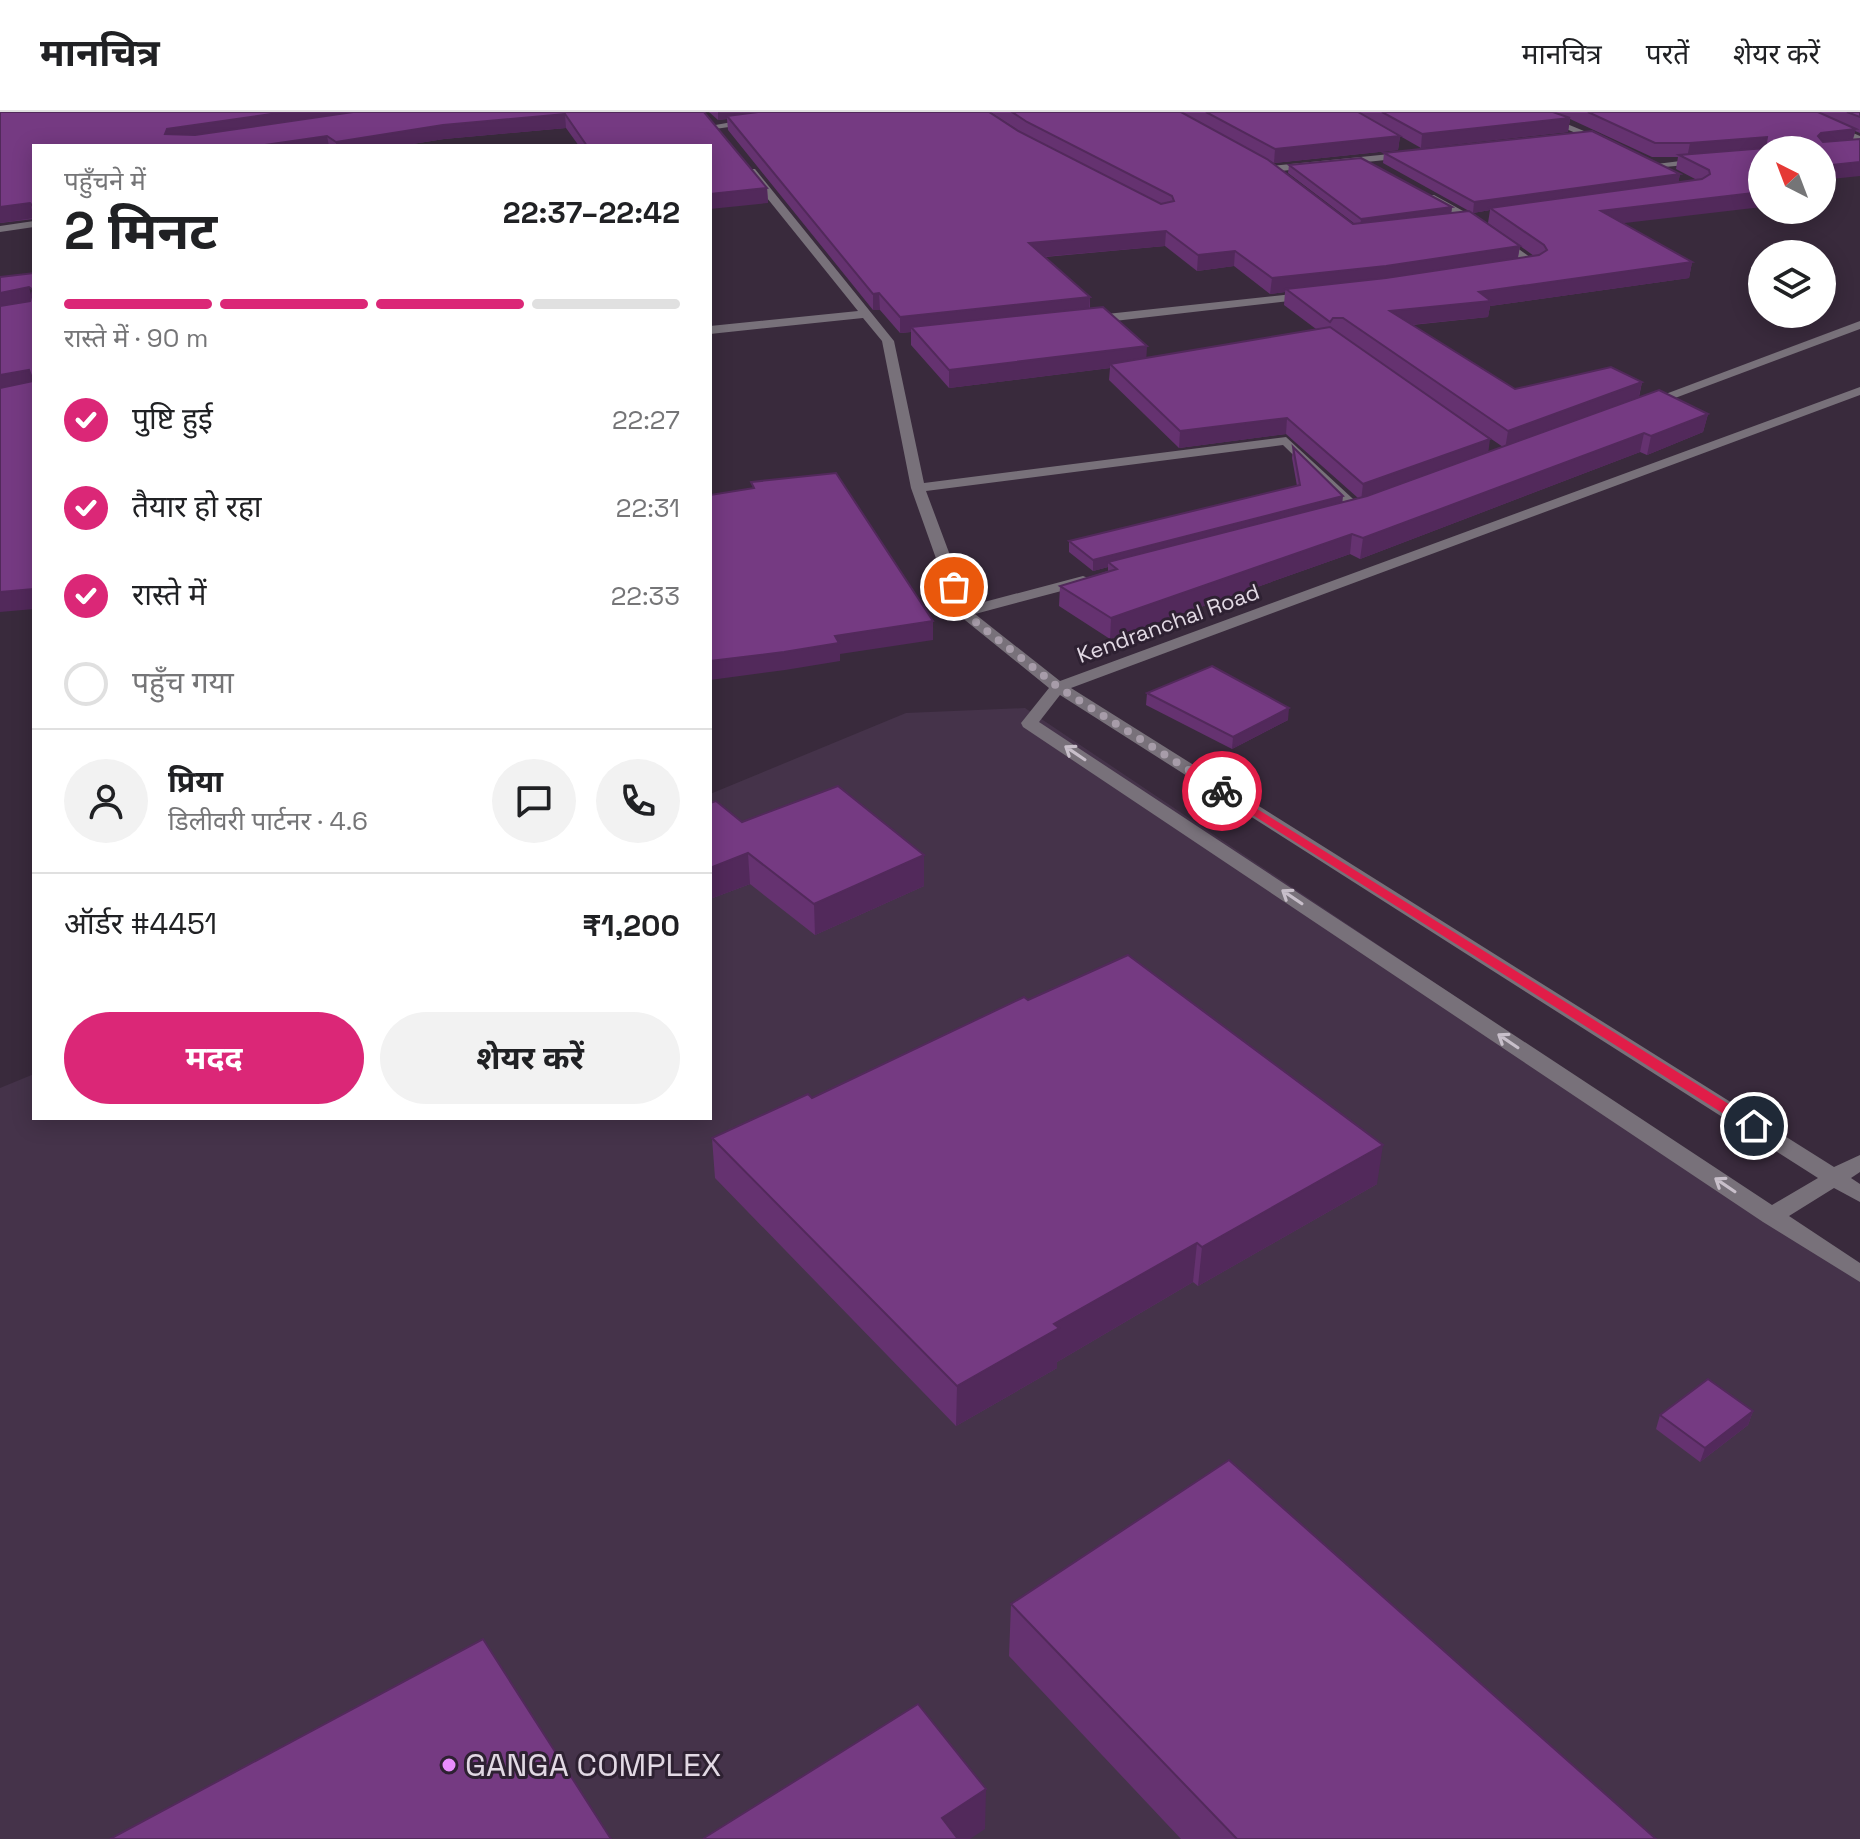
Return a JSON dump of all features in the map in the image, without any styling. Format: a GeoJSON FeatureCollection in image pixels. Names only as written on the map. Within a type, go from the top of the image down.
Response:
{"type":"FeatureCollection","features":[{"type":"Feature","properties":{"kind":"street"},"geometry":{"type":"LineString","coordinates":[[1530,112],[1617,147]]}},
{"type":"Feature","properties":{"kind":"street"},"geometry":{"type":"LineString","coordinates":[[1797,112],[1860,140]]}},
{"type":"Feature","properties":{"kind":"street"},"geometry":{"type":"LineString","coordinates":[[715,127],[771,119]]}},
{"type":"Feature","properties":{"kind":"street"},"geometry":{"type":"LineString","coordinates":[[1562,139],[1594,136]]}},
{"type":"Feature","properties":{"kind":"street"},"geometry":{"type":"LineString","coordinates":[[1271,169],[1419,154],[1407,147]]}},
{"type":"Feature","properties":{"kind":"street"},"geometry":{"type":"LineString","coordinates":[[1847,149],[1860,148]]}},
{"type":"Feature","properties":{"kind":"street"},"geometry":{"type":"LineString","coordinates":[[1641,159],[1676,176]]}},
{"type":"Feature","properties":{"kind":"street"},"geometry":{"type":"LineString","coordinates":[[1363,160],[1390,175]]}},
{"type":"Feature","properties":{"kind":"street"},"geometry":{"type":"LineString","coordinates":[[1653,165],[1715,160]]}},
{"type":"Feature","properties":{"kind":"street"},"geometry":{"type":"LineString","coordinates":[[743,161],[866,314],[896,340],[918,488],[963,612],[1100,577]]}},
{"type":"Feature","properties":{"kind":"street"},"geometry":{"type":"LineString","coordinates":[[1259,162],[1283,178]]}},
{"type":"Feature","properties":{"kind":"street"},"geometry":{"type":"LineString","coordinates":[[1417,189],[1470,219],[1535,265],[1505,270]]}},
{"type":"Feature","properties":{"kind":"street"},"geometry":{"type":"LineString","coordinates":[[1456,221],[1485,217]]}},
{"type":"Feature","properties":{"kind":"street"},"geometry":{"type":"LineString","coordinates":[[0,229],[32,224]]}},
{"type":"Feature","properties":{"kind":"street"},"geometry":{"type":"LineString","coordinates":[[1074,321],[1322,295]]}},
{"type":"Feature","properties":{"kind":"street"},"geometry":{"type":"LineString","coordinates":[[712,330],[866,314]]}},
{"type":"Feature","properties":{"kind":"street"},"geometry":{"type":"LineString","coordinates":[[1637,408],[1860,325]]}},
{"type":"Feature","properties":{"kind":"street","name":"Kendranchal Road"},"geometry":{"type":"LineString","coordinates":[[963,612],[1058,687],[1860,391]]}},
{"type":"Feature","properties":{"kind":"street"},"geometry":{"type":"LineString","coordinates":[[918,488],[1286,441],[1358,509]]}},
{"type":"Feature","properties":{"kind":"street"},"geometry":{"type":"LineString","coordinates":[[1860,1194],[1058,687],[1029,723],[1860,1274]]}},
{"type":"Feature","properties":{"kind":"street"},"geometry":{"type":"LineString","coordinates":[[1771,1216],[1860,1162]]}},
{"type":"Feature","properties":{"kind":"shaded area"},"geometry":{"type":"Polygon","coordinates":[[[1025,708],[1860,1268],[1860,1839],[0,1839],[0,1088],[32,1075],[32,1120],[712,1120],[712,793],[906,713],[1025,708]]]}},
{"type":"Feature","properties":{"kind":"building"},"geometry":{"type":"Polygon","coordinates":[[[0,112],[285,112],[167,129],[165,134],[195,135],[353,112],[704,112],[767,188],[712,194],[712,144],[586,144],[565,114],[443,125],[336,142],[327,136],[272,144],[32,144],[32,206],[30,203],[0,207],[0,112]]]}},
{"type":"Feature","properties":{"kind":"building"},"geometry":{"type":"Polygon","coordinates":[[[758,112],[989,112],[1018,131],[1161,204],[1174,201],[1172,196],[1012,112],[1181,112],[1267,159],[1353,224],[1469,211],[1520,246],[1386,266],[1272,278],[1235,251],[1198,255],[1166,231],[1029,243],[1090,297],[900,317],[879,293],[873,294],[727,116],[758,112]]]}},
{"type":"Feature","properties":{"kind":"building"},"geometry":{"type":"Polygon","coordinates":[[[1206,112],[1358,112],[1400,136],[1275,149],[1206,112]]]}},
{"type":"Feature","properties":{"kind":"building"},"geometry":{"type":"Polygon","coordinates":[[[1382,112],[1553,112],[1570,118],[1422,134],[1382,112]]]}},
{"type":"Feature","properties":{"kind":"building"},"geometry":{"type":"Polygon","coordinates":[[[1588,112],[1818,112],[1856,129],[1821,133],[1818,136],[1748,136],[1748,138],[1690,143],[1655,143],[1588,112]]]}},
{"type":"Feature","properties":{"kind":"building"},"geometry":{"type":"Polygon","coordinates":[[[1592,131],[1680,174],[1474,202],[1384,153],[1592,131]]]}},
{"type":"Feature","properties":{"kind":"building"},"geometry":{"type":"Polygon","coordinates":[[[1860,139],[1860,162],[1836,165],[1836,141],[1860,139]]]}},
{"type":"Feature","properties":{"kind":"building"},"geometry":{"type":"Polygon","coordinates":[[[1748,149],[1748,194],[1601,211],[1692,262],[1479,292],[1491,301],[1390,311],[1515,389],[1611,367],[1642,382],[1508,431],[1343,318],[1333,318],[1330,322],[1286,289],[1386,278],[1539,255],[1547,250],[1544,245],[1490,208],[1702,179],[1710,174],[1709,170],[1679,155],[1748,149]]]}},
{"type":"Feature","properties":{"kind":"building"},"geometry":{"type":"Polygon","coordinates":[[[1361,158],[1452,207],[1361,219],[1289,165],[1361,158]]]}},
{"type":"Feature","properties":{"kind":"building"},"geometry":{"type":"Polygon","coordinates":[[[32,273],[32,289],[29,287],[0,293],[0,277],[32,273]]]}},
{"type":"Feature","properties":{"kind":"building"},"geometry":{"type":"Polygon","coordinates":[[[32,294],[32,378],[29,370],[0,375],[0,306],[30,301],[32,294]]]}},
{"type":"Feature","properties":{"kind":"building"},"geometry":{"type":"Polygon","coordinates":[[[1103,307],[1147,346],[949,370],[911,327],[1103,307]]]}},
{"type":"Feature","properties":{"kind":"building"},"geometry":{"type":"Polygon","coordinates":[[[1330,327],[1490,439],[1363,484],[1287,418],[1180,431],[1110,364],[1330,327]]]}},
{"type":"Feature","properties":{"kind":"building"},"geometry":{"type":"Polygon","coordinates":[[[32,381],[32,589],[0,592],[0,388],[32,381]]]}},
{"type":"Feature","properties":{"kind":"building"},"geometry":{"type":"Polygon","coordinates":[[[1659,390],[1708,414],[1651,436],[1644,433],[1363,538],[1352,534],[1111,618],[1060,586],[1117,569],[1108,562],[1367,496],[1659,390]]]}},
{"type":"Feature","properties":{"kind":"building"},"geometry":{"type":"Polygon","coordinates":[[[1293,447],[1343,496],[1093,560],[1069,541],[1300,485],[1293,447]]]}},
{"type":"Feature","properties":{"kind":"building"},"geometry":{"type":"Polygon","coordinates":[[[836,473],[933,621],[835,636],[839,643],[712,661],[712,495],[754,488],[751,482],[836,473]]]}},
{"type":"Feature","properties":{"kind":"building"},"geometry":{"type":"Polygon","coordinates":[[[1212,666],[1289,708],[1233,737],[1147,693],[1212,666]]]}},
{"type":"Feature","properties":{"kind":"building"},"geometry":{"type":"Polygon","coordinates":[[[838,786],[924,855],[814,904],[748,853],[712,867],[712,802],[716,801],[742,822],[838,786]]]}},
{"type":"Feature","properties":{"kind":"building"},"geometry":{"type":"Polygon","coordinates":[[[1128,955],[1383,1145],[1202,1247],[1197,1243],[1054,1324],[1059,1328],[957,1386],[712,1138],[808,1094],[812,1098],[1024,997],[1028,1000],[1128,955]]]}},
{"type":"Feature","properties":{"kind":"building"},"geometry":{"type":"Polygon","coordinates":[[[1708,1379],[1753,1411],[1705,1448],[1660,1415],[1708,1379]]]}},
{"type":"Feature","properties":{"kind":"building"},"geometry":{"type":"Polygon","coordinates":[[[1229,1460],[1656,1839],[1237,1839],[1011,1604],[1229,1460]]]}},
{"type":"Feature","properties":{"kind":"building"},"geometry":{"type":"Polygon","coordinates":[[[483,1639],[611,1839],[110,1839],[483,1639]]]}},
{"type":"Feature","properties":{"kind":"building"},"geometry":{"type":"Polygon","coordinates":[[[918,1704],[986,1789],[942,1818],[958,1839],[704,1839],[704,1838],[918,1704]]]}},
{"type":"Feature","properties":{"kind":"way so far"},"geometry":{"type":"LineString","coordinates":[[954,587],[963,612],[1058,687],[1222,791]]}},
{"type":"Feature","properties":{"kind":"place","name":"GANGA COMPLEX"},"geometry":{"type":"Point","coordinates":[449,1765]}},
{"type":"Feature","properties":{"kind":"route"},"geometry":{"type":"LineString","coordinates":[[1222,791],[1754,1126]]}}]}
